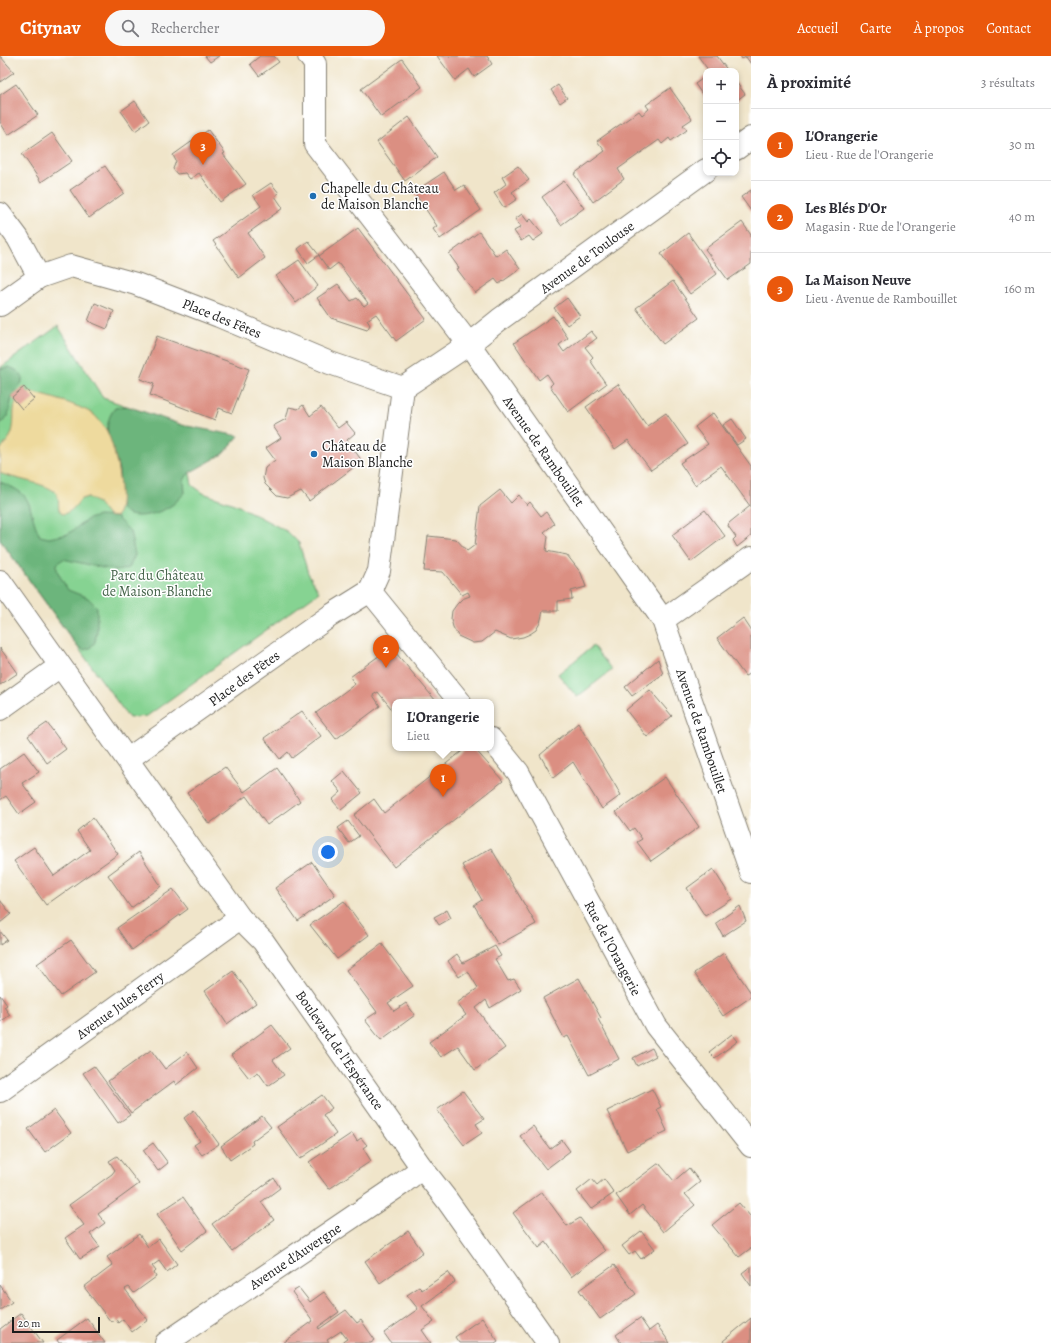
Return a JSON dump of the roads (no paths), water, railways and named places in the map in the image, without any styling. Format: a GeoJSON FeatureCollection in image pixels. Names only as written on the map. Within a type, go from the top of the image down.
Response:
{"type":"FeatureCollection","features":[{"type":"Feature","properties":{"kind":"street","name":"Avenue de Rambouillet"},"geometry":{"type":"LineString","coordinates":[[317,59],[315,144],[469,344],[663,620],[751,872]]}},
{"type":"Feature","properties":{"kind":"street"},"geometry":{"type":"LineString","coordinates":[[739,147],[751,138]]}},
{"type":"Feature","properties":{"kind":"street","name":"Avenue de Toulouse"},"geometry":{"type":"LineString","coordinates":[[469,344],[499,320],[703,172]]}},
{"type":"Feature","properties":{"kind":"street"},"geometry":{"type":"LineString","coordinates":[[0,214],[18,238],[38,277]]}},
{"type":"Feature","properties":{"kind":"street","name":"Place des Fêtes"},"geometry":{"type":"LineString","coordinates":[[0,305],[38,277],[71,266],[136,284],[219,316],[330,363],[403,388]]}},
{"type":"Feature","properties":{"kind":"street"},"geometry":{"type":"LineString","coordinates":[[458,699],[370,592],[379,571],[403,388],[469,344]]}},
{"type":"Feature","properties":{"kind":"street"},"geometry":{"type":"LineString","coordinates":[[663,620],[751,558]]}},
{"type":"Feature","properties":{"kind":"street"},"geometry":{"type":"LineString","coordinates":[[0,581],[128,759]]}},
{"type":"Feature","properties":{"kind":"street","name":"Place des Fêtes"},"geometry":{"type":"LineString","coordinates":[[128,759],[330,616],[370,592]]}},
{"type":"Feature","properties":{"kind":"street"},"geometry":{"type":"LineString","coordinates":[[0,709],[60,666]]}},
{"type":"Feature","properties":{"kind":"street","name":"Rue de l'Orangerie"},"geometry":{"type":"LineString","coordinates":[[494,744],[518,772],[656,1026],[751,1146]]}},
{"type":"Feature","properties":{"kind":"street","name":"Boulevard de l'Espérance"},"geometry":{"type":"LineString","coordinates":[[128,759],[240,918],[263,941],[422,1168],[447,1200],[548,1343]]}},
{"type":"Feature","properties":{"kind":"street","name":"Avenue Jules Ferry"},"geometry":{"type":"LineString","coordinates":[[0,1091],[240,918]]}},
{"type":"Feature","properties":{"kind":"street","name":"Avenue d'Auvergne"},"geometry":{"type":"LineString","coordinates":[[166,1343],[400,1186],[422,1168]]}},
{"type":"Feature","properties":{"kind":"place","name":"La Maison Neuve"},"geometry":{"type":"Point","coordinates":[203,165]}},
{"type":"Feature","properties":{"kind":"place","name":"Chapelle du Château de Maison Blanche"},"geometry":{"type":"Point","coordinates":[313,196]}},
{"type":"Feature","properties":{"kind":"place","name":"Château de Maison Blanche"},"geometry":{"type":"Point","coordinates":[314,454]}},
{"type":"Feature","properties":{"kind":"place","name":"Les Blés D'Or"},"geometry":{"type":"Point","coordinates":[386,668]}},
{"type":"Feature","properties":{"kind":"place","name":"L'Orangerie"},"geometry":{"type":"Point","coordinates":[443,797]}},
{"type":"Feature","properties":{"kind":"park label","name":"Parc du Château de Maison-Blanche"},"geometry":{"type":"Point","coordinates":[157,584]}}]}
